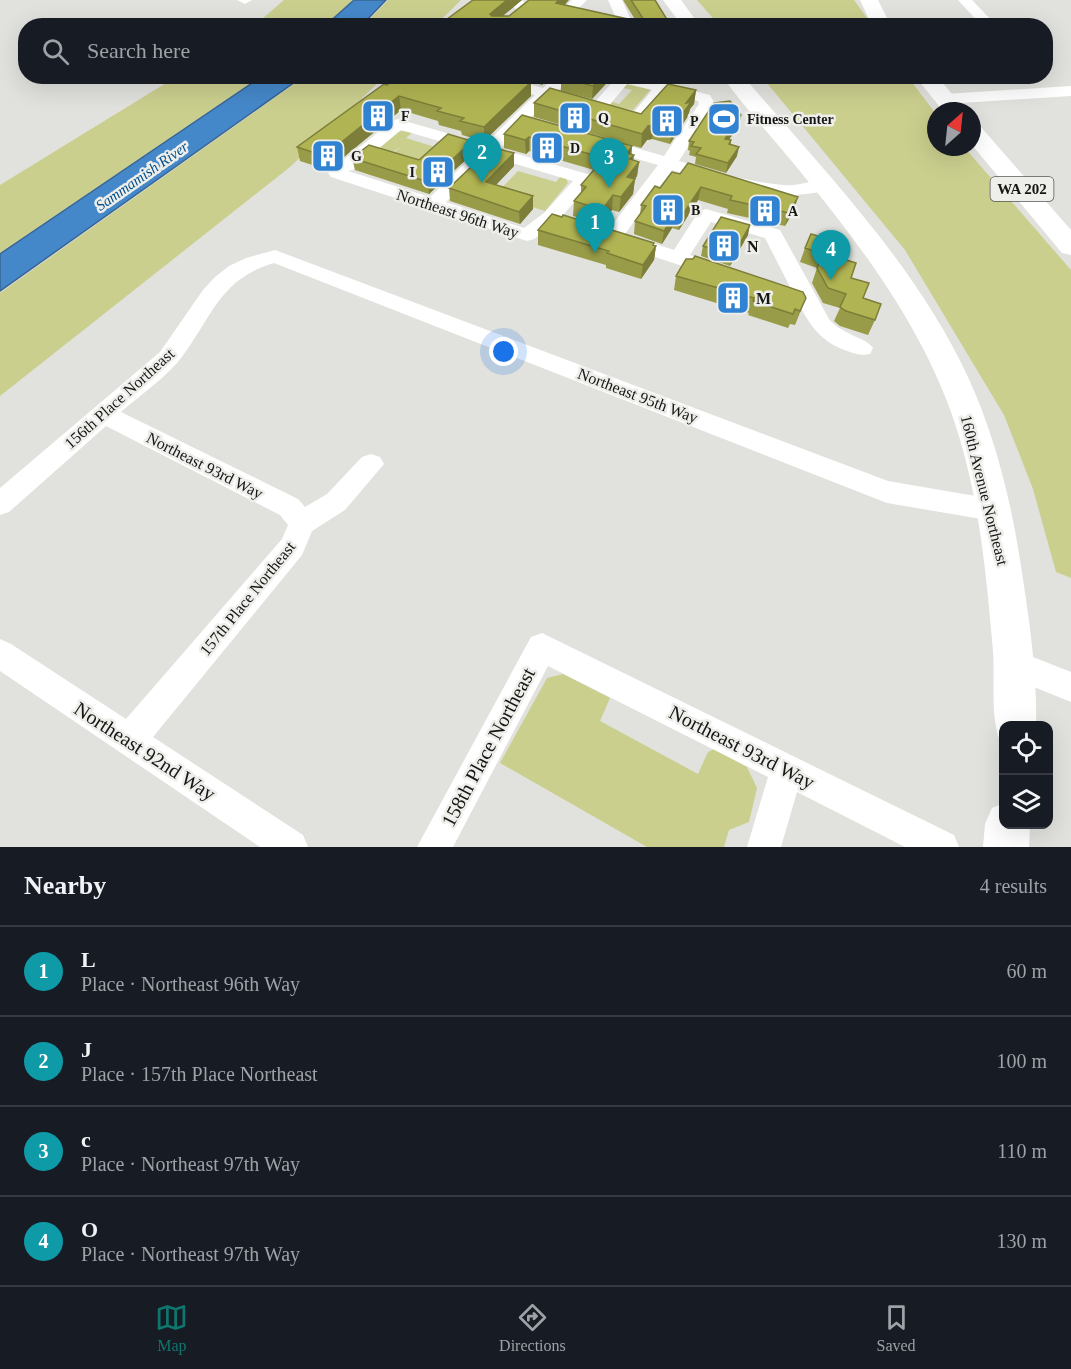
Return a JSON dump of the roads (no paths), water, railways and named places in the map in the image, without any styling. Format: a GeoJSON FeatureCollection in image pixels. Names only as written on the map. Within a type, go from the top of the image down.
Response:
{"type":"FeatureCollection","features":[{"type":"Feature","properties":{"kind":"main road"},"geometry":{"type":"LineString","coordinates":[[869,0],[878,18]]}},
{"type":"Feature","properties":{"kind":"main road"},"geometry":{"type":"LineString","coordinates":[[933,84],[948,102]]}},
{"type":"Feature","properties":{"kind":"main road","name":"WA 202"},"geometry":{"type":"LineString","coordinates":[[981,142],[1071,247]]}},
{"type":"Feature","properties":{"kind":"street"},"geometry":{"type":"LineString","coordinates":[[580,0],[568,11],[598,18]]}},
{"type":"Feature","properties":{"kind":"street"},"geometry":{"type":"LineString","coordinates":[[615,0],[624,18]]}},
{"type":"Feature","properties":{"kind":"street"},"geometry":{"type":"LineString","coordinates":[[672,0],[685,18]]}},
{"type":"Feature","properties":{"kind":"street"},"geometry":{"type":"LineString","coordinates":[[965,0],[982,18]]}},
{"type":"Feature","properties":{"kind":"street"},"geometry":{"type":"LineString","coordinates":[[510,18],[523,3]]}},
{"type":"Feature","properties":{"kind":"street"},"geometry":{"type":"LineString","coordinates":[[519,84],[638,118],[662,88]]}},
{"type":"Feature","properties":{"kind":"street"},"geometry":{"type":"LineString","coordinates":[[433,205],[556,84]]}},
{"type":"Feature","properties":{"kind":"street"},"geometry":{"type":"LineString","coordinates":[[598,108],[620,84]]}},
{"type":"Feature","properties":{"kind":"street"},"geometry":{"type":"LineString","coordinates":[[613,237],[669,162],[707,104],[704,98],[645,84]]}},
{"type":"Feature","properties":{"kind":"street","name":"160th Avenue Northeast"},"geometry":{"type":"LineString","coordinates":[[739,84],[823,186],[909,298],[937,345],[970,420],[993,510],[1006,574],[1017,702],[1015,721]]}},
{"type":"Feature","properties":{"kind":"street"},"geometry":{"type":"LineString","coordinates":[[974,102],[1063,91],[1071,105]]}},
{"type":"Feature","properties":{"kind":"street"},"geometry":{"type":"LineString","coordinates":[[519,120],[538,126]]}},
{"type":"Feature","properties":{"kind":"street","name":"Northeast 96th Way"},"geometry":{"type":"LineString","coordinates":[[489,150],[398,124],[337,173],[527,235],[551,217]]}},
{"type":"Feature","properties":{"kind":"street"},"geometry":{"type":"LineString","coordinates":[[581,138],[736,183],[765,189],[788,191],[823,186]]}},
{"type":"Feature","properties":{"kind":"street"},"geometry":{"type":"LineString","coordinates":[[489,150],[585,179],[551,217],[730,275]]}},
{"type":"Feature","properties":{"kind":"street"},"geometry":{"type":"LineString","coordinates":[[678,258],[706,215],[773,234],[819,324],[829,336],[862,348]]}},
{"type":"Feature","properties":{"kind":"street","name":"156th Place Northeast"},"geometry":{"type":"LineString","coordinates":[[0,504],[168,358],[214,290],[244,264],[275,256],[289,260]]}},
{"type":"Feature","properties":{"kind":"street","name":"Northeast 95th Way"},"geometry":{"type":"LineString","coordinates":[[289,260],[887,492],[993,510]]}},
{"type":"Feature","properties":{"kind":"street"},"geometry":{"type":"LineString","coordinates":[[762,285],[793,295],[805,296]]}},
{"type":"Feature","properties":{"kind":"street","name":"Northeast 93rd Way"},"geometry":{"type":"LineString","coordinates":[[103,414],[289,507],[302,523]]}},
{"type":"Feature","properties":{"kind":"street","name":"157th Place Northeast"},"geometry":{"type":"LineString","coordinates":[[129,741],[292,546],[302,523],[336,502],[371,464]]}},
{"type":"Feature","properties":{"kind":"street","name":"Northeast 93rd Way"},"geometry":{"type":"LineString","coordinates":[[542,647],[942,847]]}},
{"type":"Feature","properties":{"kind":"street","name":"158th Place Northeast"},"geometry":{"type":"LineString","coordinates":[[434,847],[542,647]]}},
{"type":"Feature","properties":{"kind":"street","name":"Northeast 92nd Way"},"geometry":{"type":"LineString","coordinates":[[0,654],[291,847]]}},
{"type":"Feature","properties":{"kind":"street"},"geometry":{"type":"LineString","coordinates":[[1013,664],[1071,687]]}},
{"type":"Feature","properties":{"kind":"street"},"geometry":{"type":"LineString","coordinates":[[764,847],[787,770]]}},
{"type":"Feature","properties":{"kind":"street"},"geometry":{"type":"LineString","coordinates":[[1006,847],[1008,829]]}},
{"type":"Feature","properties":{"kind":"water"},"geometry":{"type":"Polygon","coordinates":[[[354,0],[386,0],[369,18],[334,18],[354,0]]]}},
{"type":"Feature","properties":{"kind":"water","name":"Sammamish River"},"geometry":{"type":"Polygon","coordinates":[[[251,84],[292,84],[0,291],[0,254],[251,84]]]}},
{"type":"Feature","properties":{"kind":"place","name":"F"},"geometry":{"type":"Point","coordinates":[378,116]}},
{"type":"Feature","properties":{"kind":"place","name":"Q"},"geometry":{"type":"Point","coordinates":[575,118]}},
{"type":"Feature","properties":{"kind":"place","name":"Fitness Center"},"geometry":{"type":"Point","coordinates":[724,119]}},
{"type":"Feature","properties":{"kind":"place","name":"P"},"geometry":{"type":"Point","coordinates":[667,121]}},
{"type":"Feature","properties":{"kind":"place","name":"D"},"geometry":{"type":"Point","coordinates":[547,148]}},
{"type":"Feature","properties":{"kind":"place","name":"G"},"geometry":{"type":"Point","coordinates":[328,156]}},
{"type":"Feature","properties":{"kind":"place","name":"I"},"geometry":{"type":"Point","coordinates":[438,172]}},
{"type":"Feature","properties":{"kind":"place","name":"J"},"geometry":{"type":"Point","coordinates":[482,183]}},
{"type":"Feature","properties":{"kind":"place","name":"c"},"geometry":{"type":"Point","coordinates":[609,188]}},
{"type":"Feature","properties":{"kind":"place","name":"B"},"geometry":{"type":"Point","coordinates":[668,210]}},
{"type":"Feature","properties":{"kind":"place","name":"A"},"geometry":{"type":"Point","coordinates":[765,211]}},
{"type":"Feature","properties":{"kind":"place","name":"N"},"geometry":{"type":"Point","coordinates":[724,246]}},
{"type":"Feature","properties":{"kind":"place","name":"L"},"geometry":{"type":"Point","coordinates":[595,253]}},
{"type":"Feature","properties":{"kind":"place","name":"O"},"geometry":{"type":"Point","coordinates":[831,280]}},
{"type":"Feature","properties":{"kind":"place","name":"M"},"geometry":{"type":"Point","coordinates":[733,298]}}]}
